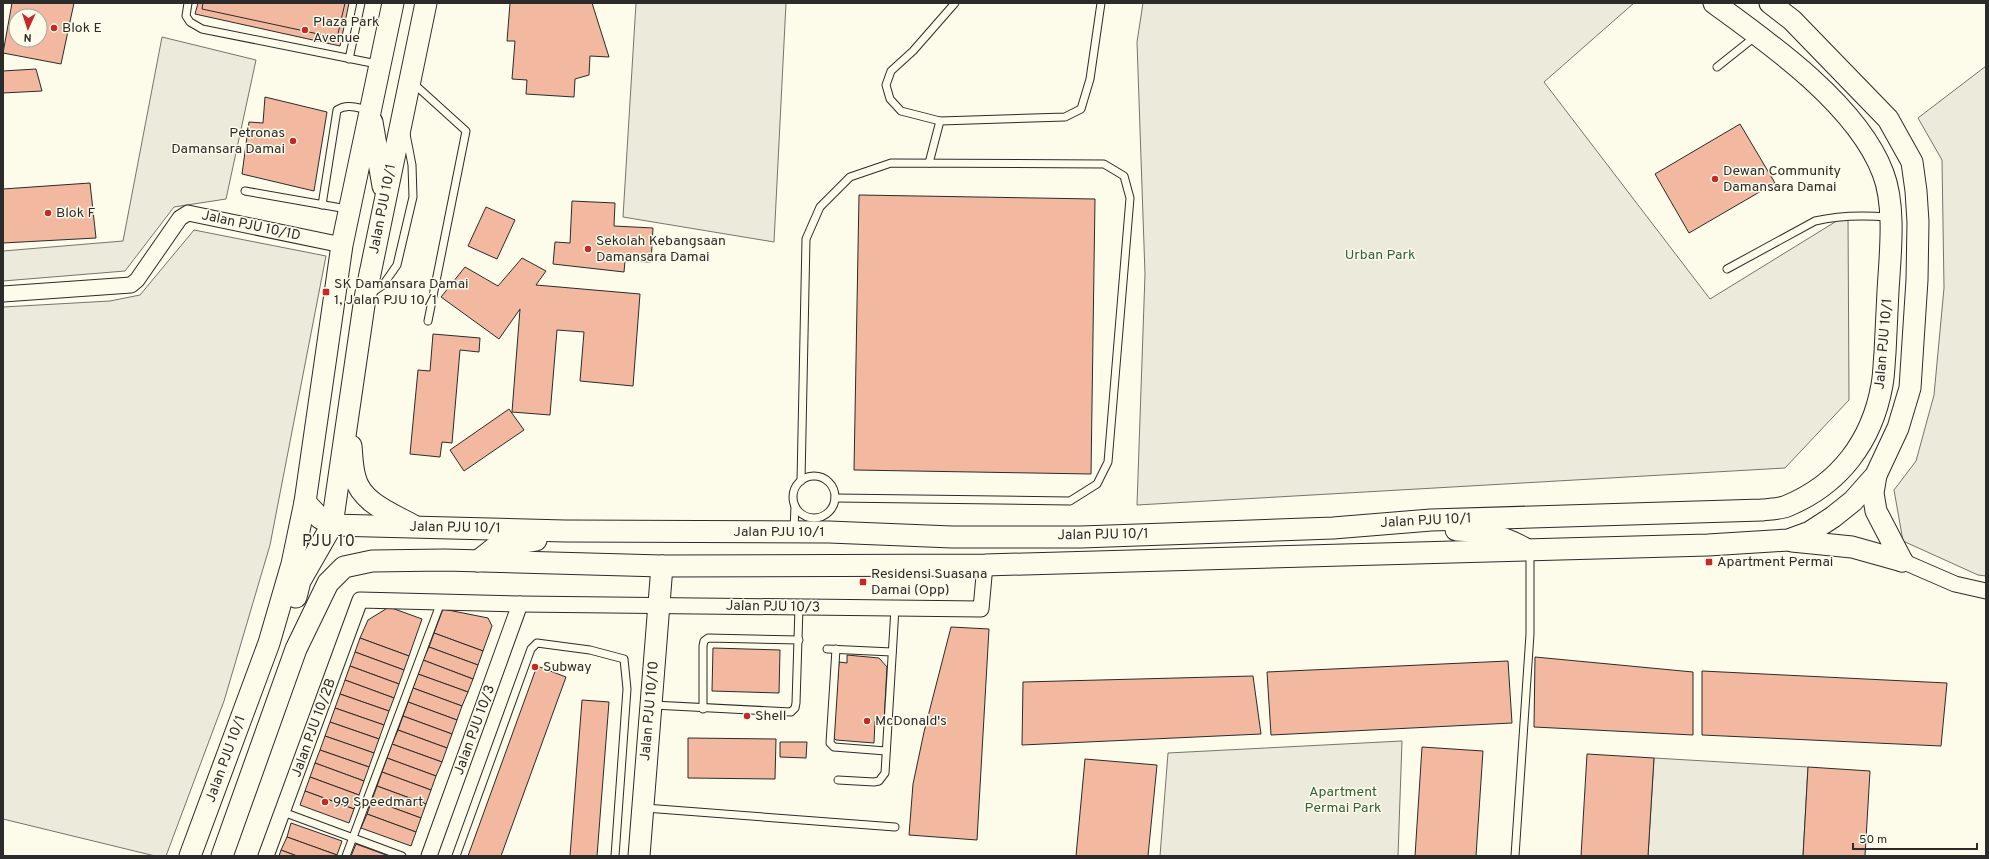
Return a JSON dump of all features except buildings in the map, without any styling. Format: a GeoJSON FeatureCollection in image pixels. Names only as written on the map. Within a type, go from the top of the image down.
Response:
{"type":"FeatureCollection","features":[{"type":"Feature","properties":{"kind":"street","name":"Jalan PJU 10/1"},"geometry":{"type":"LineString","coordinates":[[190,856],[269,643],[292,564],[305,502],[342,245],[393,3]]}},
{"type":"Feature","properties":{"kind":"street","name":"Jalan PJU 10/1"},"geometry":{"type":"LineString","coordinates":[[426,3],[402,112],[366,298],[332,525],[565,531],[794,533],[830,521],[952,537],[1081,537],[1333,528],[1431,520],[1762,510],[1786,506],[1832,480],[1854,455],[1874,419],[1883,384],[1889,278],[1889,194],[1883,172],[1860,131],[1829,96],[1758,35],[1714,3]]}},
{"type":"Feature","properties":{"kind":"street","name":"Jalan PJU 10/1"},"geometry":{"type":"LineString","coordinates":[[222,856],[296,649],[328,583],[344,567],[372,561],[445,560],[662,566],[985,565],[1530,551],[1788,540],[1810,532],[1833,517],[1853,501],[1876,475],[1898,428],[1910,388],[1917,280],[1918,244],[1916,191],[1912,162],[1888,119],[1778,7]]}},
{"type":"Feature","properties":{"kind":"street"},"geometry":{"type":"LineString","coordinates":[[370,110],[385,198]]}},
{"type":"Feature","properties":{"kind":"street","name":"Jalan PJU 10/1D"},"geometry":{"type":"LineString","coordinates":[[3,294],[131,284],[137,280],[180,218],[188,213],[342,245]]}},
{"type":"Feature","properties":{"kind":"street"},"geometry":{"type":"LineString","coordinates":[[1889,278],[1910,388]]}},
{"type":"Feature","properties":{"kind":"street"},"geometry":{"type":"LineString","coordinates":[[348,418],[355,478],[360,490],[370,501],[416,527]]}},
{"type":"Feature","properties":{"kind":"street"},"geometry":{"type":"LineString","coordinates":[[1876,475],[1873,493],[1876,511],[1902,561]]}},
{"type":"Feature","properties":{"kind":"street"},"geometry":{"type":"LineString","coordinates":[[269,643],[291,612],[300,581],[332,525],[320,518],[305,502]]}},
{"type":"Feature","properties":{"kind":"street"},"geometry":{"type":"LineString","coordinates":[[1333,528],[1477,531],[1515,543],[1530,551]]}},
{"type":"Feature","properties":{"kind":"street"},"geometry":{"type":"LineString","coordinates":[[478,562],[497,546],[531,541],[565,531]]}},
{"type":"Feature","properties":{"kind":"street"},"geometry":{"type":"LineString","coordinates":[[1788,540],[1852,547],[1902,561],[1955,584],[1986,591]]}},
{"type":"Feature","properties":{"kind":"street","name":"Jalan PJU 10/3"},"geometry":{"type":"LineString","coordinates":[[360,600],[520,604],[981,609],[985,565]]}},
{"type":"Feature","properties":{"kind":"street","name":"Jalan PJU 10/10"},"geometry":{"type":"LineString","coordinates":[[640,856],[662,566]]}},
{"type":"Feature","properties":{"kind":"street","name":"Jalan PJU 10/2B"},"geometry":{"type":"LineString","coordinates":[[266,856],[360,600]]}},
{"type":"Feature","properties":{"kind":"street","name":"Jalan PJU 10/3"},"geometry":{"type":"LineString","coordinates":[[429,856],[520,604]]}},
{"type":"Feature","properties":{"kind":"lane"},"geometry":{"type":"LineString","coordinates":[[188,3],[186,16],[190,22],[202,30],[380,65]]}},
{"type":"Feature","properties":{"kind":"lane"},"geometry":{"type":"LineString","coordinates":[[348,58],[361,3]]}},
{"type":"Feature","properties":{"kind":"lane"},"geometry":{"type":"LineString","coordinates":[[955,3],[913,51],[891,71],[886,84],[890,100],[901,111],[940,121],[1065,117],[1080,109],[1090,79],[1102,3]]}},
{"type":"Feature","properties":{"kind":"lane"},"geometry":{"type":"LineString","coordinates":[[1717,67],[1758,35]]}},
{"type":"Feature","properties":{"kind":"lane"},"geometry":{"type":"LineString","coordinates":[[410,81],[466,132],[428,321]]}},
{"type":"Feature","properties":{"kind":"lane"},"geometry":{"type":"LineString","coordinates":[[322,205],[337,110],[342,107],[350,106],[370,110]]}},
{"type":"Feature","properties":{"kind":"lane"},"geometry":{"type":"LineString","coordinates":[[366,298],[383,285],[397,265],[413,197],[412,165],[402,112]]}},
{"type":"Feature","properties":{"kind":"lane"},"geometry":{"type":"LineString","coordinates":[[929,163],[940,121]]}},
{"type":"Feature","properties":{"kind":"lane"},"geometry":{"type":"LineString","coordinates":[[794,533],[795,506],[793,493],[801,481],[806,239],[820,207],[850,176],[891,163],[1104,164],[1124,176],[1130,198],[1108,462],[1097,484],[1070,501],[835,498]]}},
{"type":"Feature","properties":{"kind":"lane"},"geometry":{"type":"LineString","coordinates":[[245,191],[349,209]]}},
{"type":"Feature","properties":{"kind":"lane"},"geometry":{"type":"LineString","coordinates":[[1727,269],[1815,221],[1830,217],[1859,214],[1890,217]]}},
{"type":"Feature","properties":{"kind":"lane"},"geometry":{"type":"LineString","coordinates":[[795,506],[805,516],[830,521],[835,498],[831,485],[820,477],[813,476],[801,481]]}},
{"type":"Feature","properties":{"kind":"lane"},"geometry":{"type":"LineString","coordinates":[[1515,856],[1530,634],[1530,551]]}},
{"type":"Feature","properties":{"kind":"lane"},"geometry":{"type":"LineString","coordinates":[[346,856],[441,602]]}},
{"type":"Feature","properties":{"kind":"lane"},"geometry":{"type":"LineString","coordinates":[[651,705],[703,709],[791,712],[795,708],[796,703],[799,607]]}},
{"type":"Feature","properties":{"kind":"lane"},"geometry":{"type":"LineString","coordinates":[[838,780],[879,781],[885,773],[895,608]]}},
{"type":"Feature","properties":{"kind":"lane"},"geometry":{"type":"LineString","coordinates":[[703,709],[703,646],[704,641],[708,638],[799,640]]}},
{"type":"Feature","properties":{"kind":"lane"},"geometry":{"type":"LineString","coordinates":[[456,856],[531,649],[537,643],[590,650],[624,659],[627,689],[615,856]]}},
{"type":"Feature","properties":{"kind":"lane"},"geometry":{"type":"LineString","coordinates":[[827,649],[892,652]]}},
{"type":"Feature","properties":{"kind":"lane"},"geometry":{"type":"LineString","coordinates":[[836,649],[830,743],[834,747],[886,751]]}},
{"type":"Feature","properties":{"kind":"lane"},"geometry":{"type":"LineString","coordinates":[[643,808],[894,827]]}},
{"type":"Feature","properties":{"kind":"lane"},"geometry":{"type":"LineString","coordinates":[[283,812],[402,856]]}},
{"type":"Feature","properties":{"kind":"green space"},"geometry":{"type":"Polygon","coordinates":[[[636,3],[786,3],[774,242],[623,217],[636,3]]]}},
{"type":"Feature","properties":{"kind":"green space","name":"Urban Park"},"geometry":{"type":"Polygon","coordinates":[[[1143,3],[1634,3],[1544,82],[1710,299],[1848,214],[1849,400],[1785,468],[1137,505],[1145,274],[1137,42],[1143,3]]]}},
{"type":"Feature","properties":{"kind":"green space"},"geometry":{"type":"Polygon","coordinates":[[[162,37],[256,60],[226,199],[174,207],[125,271],[3,281],[3,251],[123,241],[162,37]]]}},
{"type":"Feature","properties":{"kind":"green space"},"geometry":{"type":"Polygon","coordinates":[[[1986,66],[1986,576],[1978,575],[1903,541],[1894,490],[1916,461],[1934,395],[1944,288],[1942,160],[1918,118],[1986,66]]]}},
{"type":"Feature","properties":{"kind":"green space"},"geometry":{"type":"Polygon","coordinates":[[[194,230],[326,256],[270,545],[224,701],[166,856],[155,856],[3,819],[3,307],[110,301],[140,295],[194,230]]]}},
{"type":"Feature","properties":{"kind":"green space","name":"Apartment Permai Park"},"geometry":{"type":"Polygon","coordinates":[[[1402,741],[1398,856],[1160,856],[1168,753],[1402,741]]]}},
{"type":"Feature","properties":{"kind":"green space"},"geometry":{"type":"Polygon","coordinates":[[[1654,758],[1808,767],[1803,856],[1648,856],[1654,758]]]}},
{"type":"Feature","properties":{"kind":"place","name":"Blok E"},"geometry":{"type":"Point","coordinates":[54,28]}},
{"type":"Feature","properties":{"kind":"place","name":"Plaza Park Avenue"},"geometry":{"type":"Point","coordinates":[305,30]}},
{"type":"Feature","properties":{"kind":"place","name":"Petronas Damansara Damai"},"geometry":{"type":"Point","coordinates":[293,141]}},
{"type":"Feature","properties":{"kind":"place","name":"Dewan Community Damansara Damai"},"geometry":{"type":"Point","coordinates":[1715,179]}},
{"type":"Feature","properties":{"kind":"place","name":"Blok F"},"geometry":{"type":"Point","coordinates":[48,213]}},
{"type":"Feature","properties":{"kind":"place","name":"Sekolah Kebangsaan Damansara Damai"},"geometry":{"type":"Point","coordinates":[588,249]}},
{"type":"Feature","properties":{"kind":"place","name":"SK Damansara Damai 1, Jalan PJU 10/1"},"geometry":{"type":"Point","coordinates":[326,292]}},
{"type":"Feature","properties":{"kind":"place","name":"Apartment Permai"},"geometry":{"type":"Point","coordinates":[1709,562]}},
{"type":"Feature","properties":{"kind":"place","name":"Residensi Suasana Damai (Opp)"},"geometry":{"type":"Point","coordinates":[863,582]}},
{"type":"Feature","properties":{"kind":"place","name":"Subway"},"geometry":{"type":"Point","coordinates":[535,667]}},
{"type":"Feature","properties":{"kind":"place","name":"Shell"},"geometry":{"type":"Point","coordinates":[747,716]}},
{"type":"Feature","properties":{"kind":"place","name":"McDonald's"},"geometry":{"type":"Point","coordinates":[867,721]}},
{"type":"Feature","properties":{"kind":"place","name":"99 Speedmart"},"geometry":{"type":"Point","coordinates":[325,802]}},
{"type":"Feature","properties":{"kind":"district","name":"PJU 10"},"geometry":{"type":"Point","coordinates":[329,542]}}]}
